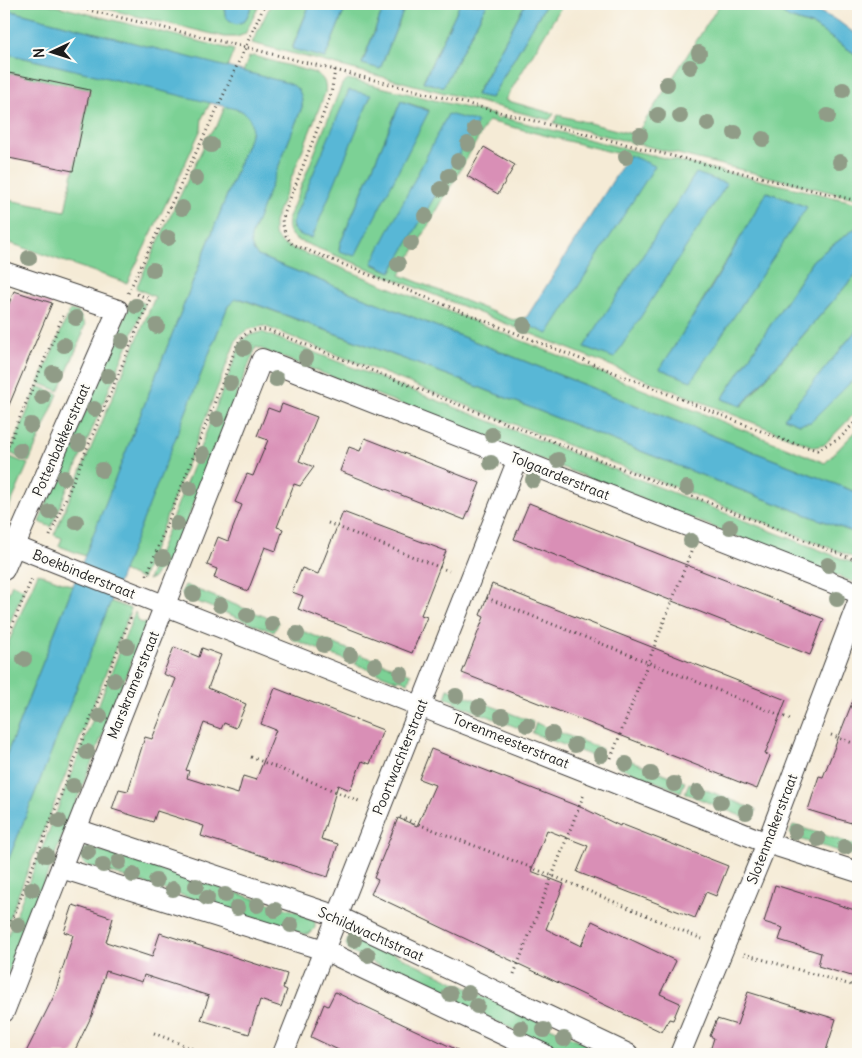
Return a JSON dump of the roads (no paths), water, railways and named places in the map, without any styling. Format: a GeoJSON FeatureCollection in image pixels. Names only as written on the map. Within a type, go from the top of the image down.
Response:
{"type":"FeatureCollection","features":[{"type":"Feature","properties":{"kind":"street","name":"Pottenbakkerstraat"},"geometry":{"type":"LineString","coordinates":[[4,272],[118,310],[9,544],[4,570]]}},
{"type":"Feature","properties":{"kind":"street","name":"Tolgaarderstraat"},"geometry":{"type":"LineString","coordinates":[[262,359],[858,593]]}},
{"type":"Feature","properties":{"kind":"street","name":"Marskramerstraat"},"geometry":{"type":"LineString","coordinates":[[4,1012],[262,359]]}},
{"type":"Feature","properties":{"kind":"street","name":"Poortwachterstraat"},"geometry":{"type":"LineString","coordinates":[[283,1054],[518,459]]}},
{"type":"Feature","properties":{"kind":"street","name":"Boekbinderstraat"},"geometry":{"type":"LineString","coordinates":[[9,544],[165,605]]}},
{"type":"Feature","properties":{"kind":"street","name":"Slotenmakerstraat"},"geometry":{"type":"LineString","coordinates":[[680,1054],[767,843],[858,602]]}},
{"type":"Feature","properties":{"kind":"street","name":"Torenmeesterstraat"},"geometry":{"type":"LineString","coordinates":[[165,605],[767,843],[858,872]]}},
{"type":"Feature","properties":{"kind":"street","name":"Schildwachtstraat"},"geometry":{"type":"LineString","coordinates":[[76,829],[337,916],[628,1054]]}},
{"type":"Feature","properties":{"kind":"street"},"geometry":{"type":"LineString","coordinates":[[61,868],[324,950],[544,1054]]}},
{"type":"Feature","properties":{"kind":"water"},"geometry":{"type":"Polygon","coordinates":[[[228,4],[253,4],[245,21],[237,24],[230,21],[225,14],[228,4]]]}},
{"type":"Feature","properties":{"kind":"water"},"geometry":{"type":"Polygon","coordinates":[[[310,4],[347,4],[325,58],[292,49],[310,4]]]}},
{"type":"Feature","properties":{"kind":"water"},"geometry":{"type":"Polygon","coordinates":[[[385,4],[406,4],[380,69],[362,64],[385,4]]]}},
{"type":"Feature","properties":{"kind":"water"},"geometry":{"type":"Polygon","coordinates":[[[460,4],[487,4],[443,87],[423,82],[460,4]]]}},
{"type":"Feature","properties":{"kind":"water"},"geometry":{"type":"Polygon","coordinates":[[[525,4],[546,4],[491,98],[476,95],[525,4]]]}},
{"type":"Feature","properties":{"kind":"water"},"geometry":{"type":"Polygon","coordinates":[[[769,4],[803,4],[838,21],[858,36],[858,56],[814,26],[789,18],[769,4]]]}},
{"type":"Feature","properties":{"kind":"water"},"geometry":{"type":"Polygon","coordinates":[[[4,9],[292,85],[299,92],[302,99],[302,107],[251,237],[251,245],[258,256],[858,493],[858,534],[714,480],[453,377],[242,299],[236,299],[228,306],[4,871],[4,761],[251,134],[252,126],[248,117],[240,110],[4,53],[4,9]]]}},
{"type":"Feature","properties":{"kind":"water"},"geometry":{"type":"Polygon","coordinates":[[[349,90],[371,95],[312,238],[296,232],[292,223],[349,90]]]}},
{"type":"Feature","properties":{"kind":"water"},"geometry":{"type":"Polygon","coordinates":[[[401,101],[429,111],[355,256],[339,251],[340,244],[401,101]]]}},
{"type":"Feature","properties":{"kind":"water"},"geometry":{"type":"Polygon","coordinates":[[[448,114],[478,122],[391,272],[372,263],[448,114]]]}},
{"type":"Feature","properties":{"kind":"water"},"geometry":{"type":"Polygon","coordinates":[[[629,155],[655,166],[548,334],[523,323],[629,155]]]}},
{"type":"Feature","properties":{"kind":"water"},"geometry":{"type":"Polygon","coordinates":[[[696,173],[727,184],[614,358],[584,347],[696,173]]]}},
{"type":"Feature","properties":{"kind":"water"},"geometry":{"type":"Polygon","coordinates":[[[767,192],[807,207],[691,381],[660,369],[711,288],[767,192]]]}},
{"type":"Feature","properties":{"kind":"water"},"geometry":{"type":"Polygon","coordinates":[[[858,226],[858,272],[741,406],[722,399],[813,260],[858,226]]]}},
{"type":"Feature","properties":{"kind":"water"},"geometry":{"type":"Polygon","coordinates":[[[858,328],[858,375],[811,422],[799,424],[784,418],[858,328]]]}}]}
